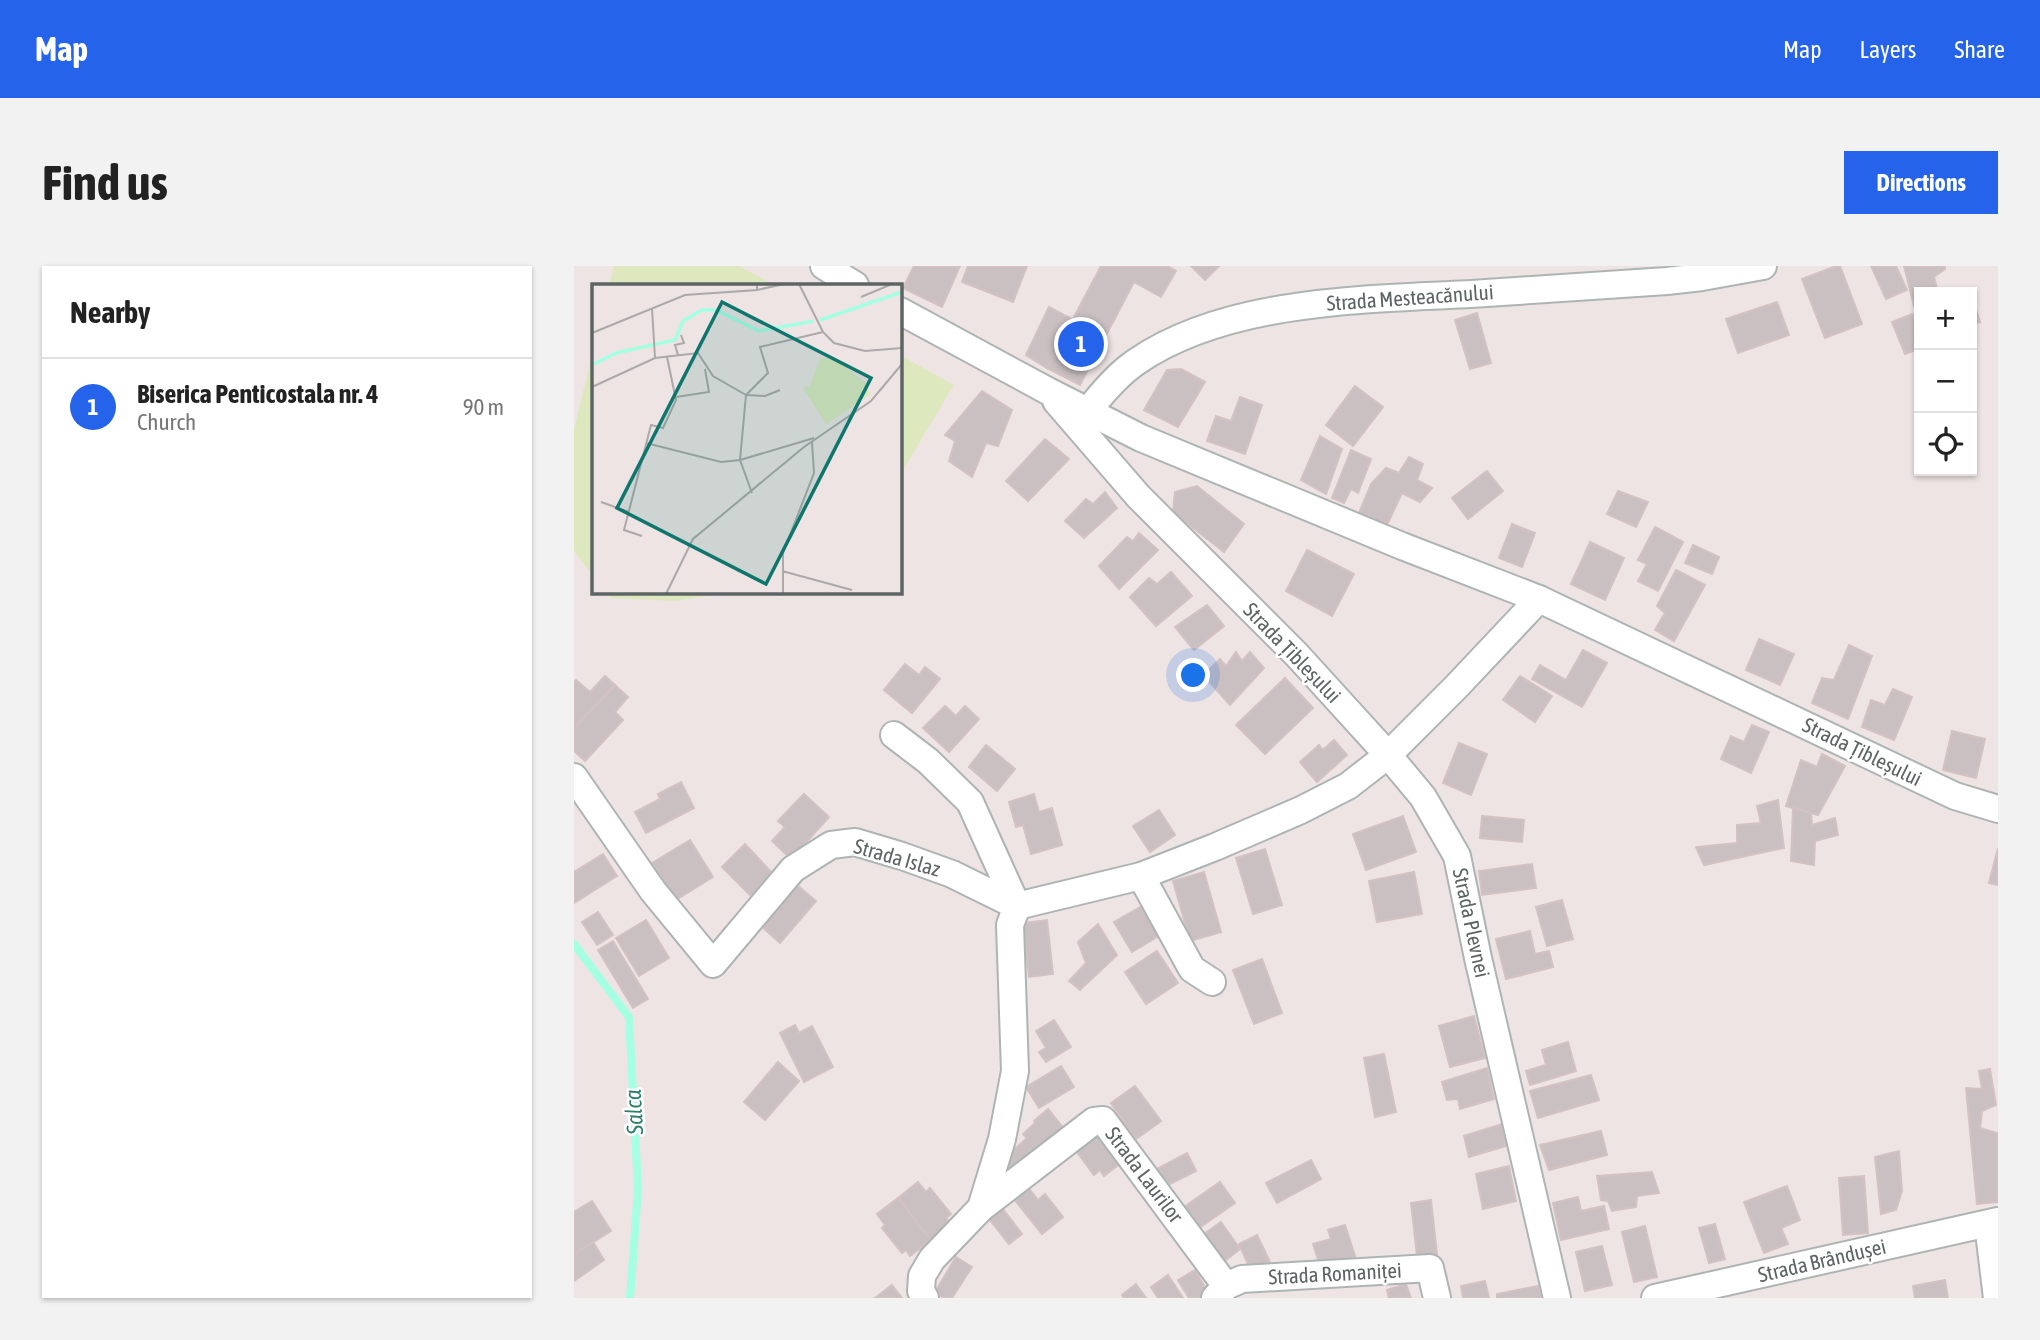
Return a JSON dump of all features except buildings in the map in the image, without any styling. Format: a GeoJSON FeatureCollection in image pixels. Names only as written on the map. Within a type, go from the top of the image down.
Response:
{"type":"FeatureCollection","features":[{"type":"Feature","properties":{"kind":"street"},"geometry":{"type":"LineString","coordinates":[[824,266],[853,284]]}},
{"type":"Feature","properties":{"kind":"street","name":"Strada Mesteacănului"},"geometry":{"type":"LineString","coordinates":[[1088,411],[1107,387],[1136,362],[1176,340],[1208,327],[1258,314],[1318,304],[1679,280],[1763,266]]}},
{"type":"Feature","properties":{"kind":"street","name":"Strada Țibleșului"},"geometry":{"type":"LineString","coordinates":[[901,312],[1141,438],[1402,546],[1539,599],[1955,796],[1998,809]]}},
{"type":"Feature","properties":{"kind":"street","name":"Strada Țibleșului"},"geometry":{"type":"LineString","coordinates":[[1048,391],[1138,496],[1297,655],[1388,755]]}},
{"type":"Feature","properties":{"kind":"street"},"geometry":{"type":"LineString","coordinates":[[1017,906],[1141,876],[1301,810],[1348,786],[1388,755],[1539,599]]}},
{"type":"Feature","properties":{"kind":"street"},"geometry":{"type":"LineString","coordinates":[[894,735],[928,761],[970,802],[1017,906],[1010,925],[1015,1072],[1002,1139],[981,1208],[932,1259],[922,1276],[923,1295]]}},
{"type":"Feature","properties":{"kind":"street","name":"Strada Plevnei"},"geometry":{"type":"LineString","coordinates":[[1388,755],[1423,797],[1457,856],[1557,1298]]}},
{"type":"Feature","properties":{"kind":"street","name":"Strada Islaz"},"geometry":{"type":"LineString","coordinates":[[574,777],[653,891],[713,964],[793,869],[831,845],[855,842],[902,856],[952,874],[1017,906]]}},
{"type":"Feature","properties":{"kind":"street"},"geometry":{"type":"LineString","coordinates":[[1141,876],[1192,969],[1212,982]]}},
{"type":"Feature","properties":{"kind":"street","name":"Strada Laurilor"},"geometry":{"type":"LineString","coordinates":[[981,1208],[1094,1121],[1103,1120],[1221,1292]]}},
{"type":"Feature","properties":{"kind":"street","name":"Strada Brândușei"},"geometry":{"type":"LineString","coordinates":[[1655,1298],[1993,1223],[1997,1298]]}},
{"type":"Feature","properties":{"kind":"street","name":"Strada Romaniței"},"geometry":{"type":"LineString","coordinates":[[1221,1292],[1242,1279],[1430,1268],[1437,1298]]}},
{"type":"Feature","properties":{"kind":"green space"},"geometry":{"type":"Polygon","coordinates":[[[614,266],[739,266],[772,284],[609,284],[614,266]]]}},
{"type":"Feature","properties":{"kind":"green space"},"geometry":{"type":"Polygon","coordinates":[[[592,355],[592,575],[574,551],[574,429],[592,355]]]}},
{"type":"Feature","properties":{"kind":"green space"},"geometry":{"type":"Polygon","coordinates":[[[901,356],[954,385],[901,473],[901,356]]]}},
{"type":"Feature","properties":{"kind":"green space"},"geometry":{"type":"Polygon","coordinates":[[[606,593],[728,593],[675,601],[611,598],[606,593]]]}},
{"type":"Feature","properties":{"kind":"waterway","name":"Salca"},"geometry":{"type":"LineString","coordinates":[[574,944],[629,1017],[638,1189],[630,1298]]}},
{"type":"Feature","properties":{"kind":"place","name":"Biserica Penticostala nr. 4"},"geometry":{"type":"Point","coordinates":[1081,344]}}]}
